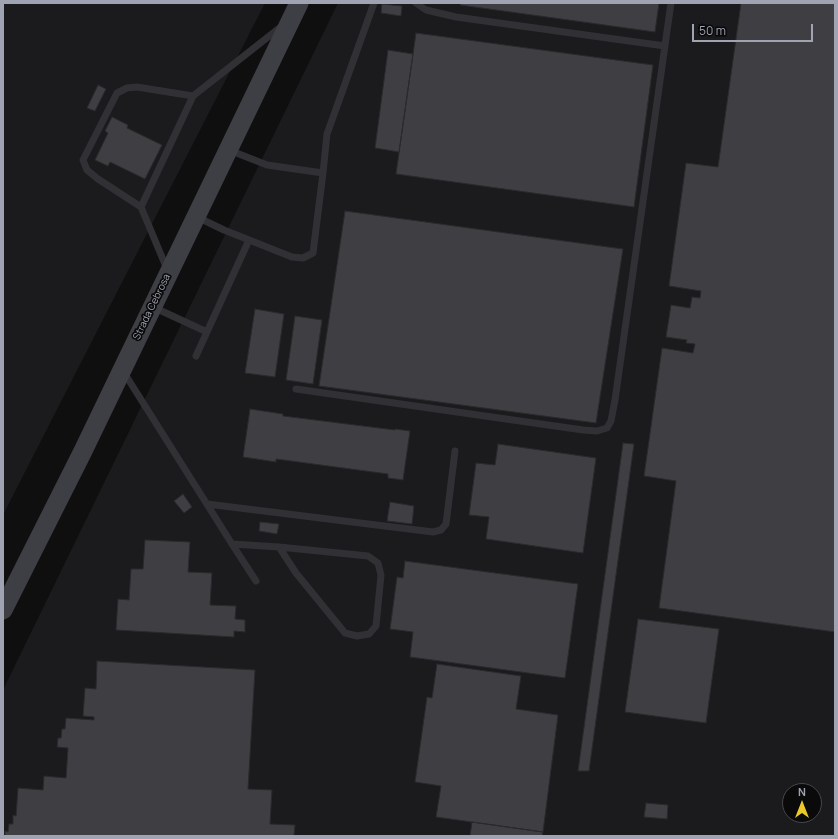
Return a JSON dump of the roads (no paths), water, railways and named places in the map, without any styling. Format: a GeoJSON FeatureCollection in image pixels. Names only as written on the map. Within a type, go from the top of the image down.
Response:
{"type":"FeatureCollection","features":[{"type":"Feature","properties":{"kind":"main road","name":"Strada Cebrosa"},"geometry":{"type":"LineString","coordinates":[[3,610],[122,370],[295,11]]}},
{"type":"Feature","properties":{"kind":"lane"},"geometry":{"type":"LineString","coordinates":[[196,216],[249,240],[292,257],[303,258],[313,253],[324,173],[327,134],[374,3]]}},
{"type":"Feature","properties":{"kind":"lane"},"geometry":{"type":"LineString","coordinates":[[416,3],[426,10],[456,17],[665,46]]}},
{"type":"Feature","properties":{"kind":"lane"},"geometry":{"type":"LineString","coordinates":[[296,389],[583,430],[597,431],[606,428],[611,421],[615,400],[671,3]]}},
{"type":"Feature","properties":{"kind":"lane"},"geometry":{"type":"LineString","coordinates":[[141,207],[193,96],[295,11]]}},
{"type":"Feature","properties":{"kind":"lane"},"geometry":{"type":"LineString","coordinates":[[169,272],[141,207],[98,179],[87,170],[84,160],[117,93],[127,88],[137,87],[193,96]]}},
{"type":"Feature","properties":{"kind":"lane"},"geometry":{"type":"LineString","coordinates":[[228,150],[267,165],[324,173]]}},
{"type":"Feature","properties":{"kind":"lane"},"geometry":{"type":"LineString","coordinates":[[196,356],[249,240]]}},
{"type":"Feature","properties":{"kind":"lane"},"geometry":{"type":"LineString","coordinates":[[152,307],[207,332]]}},
{"type":"Feature","properties":{"kind":"lane"},"geometry":{"type":"LineString","coordinates":[[122,370],[256,581]]}},
{"type":"Feature","properties":{"kind":"lane"},"geometry":{"type":"LineString","coordinates":[[207,504],[433,532],[441,530],[446,524],[455,451]]}},
{"type":"Feature","properties":{"kind":"lane"},"geometry":{"type":"LineString","coordinates":[[232,544],[279,547],[368,556],[378,563],[381,575],[376,626],[369,634],[357,636],[345,633],[296,573],[279,547]]}}]}
